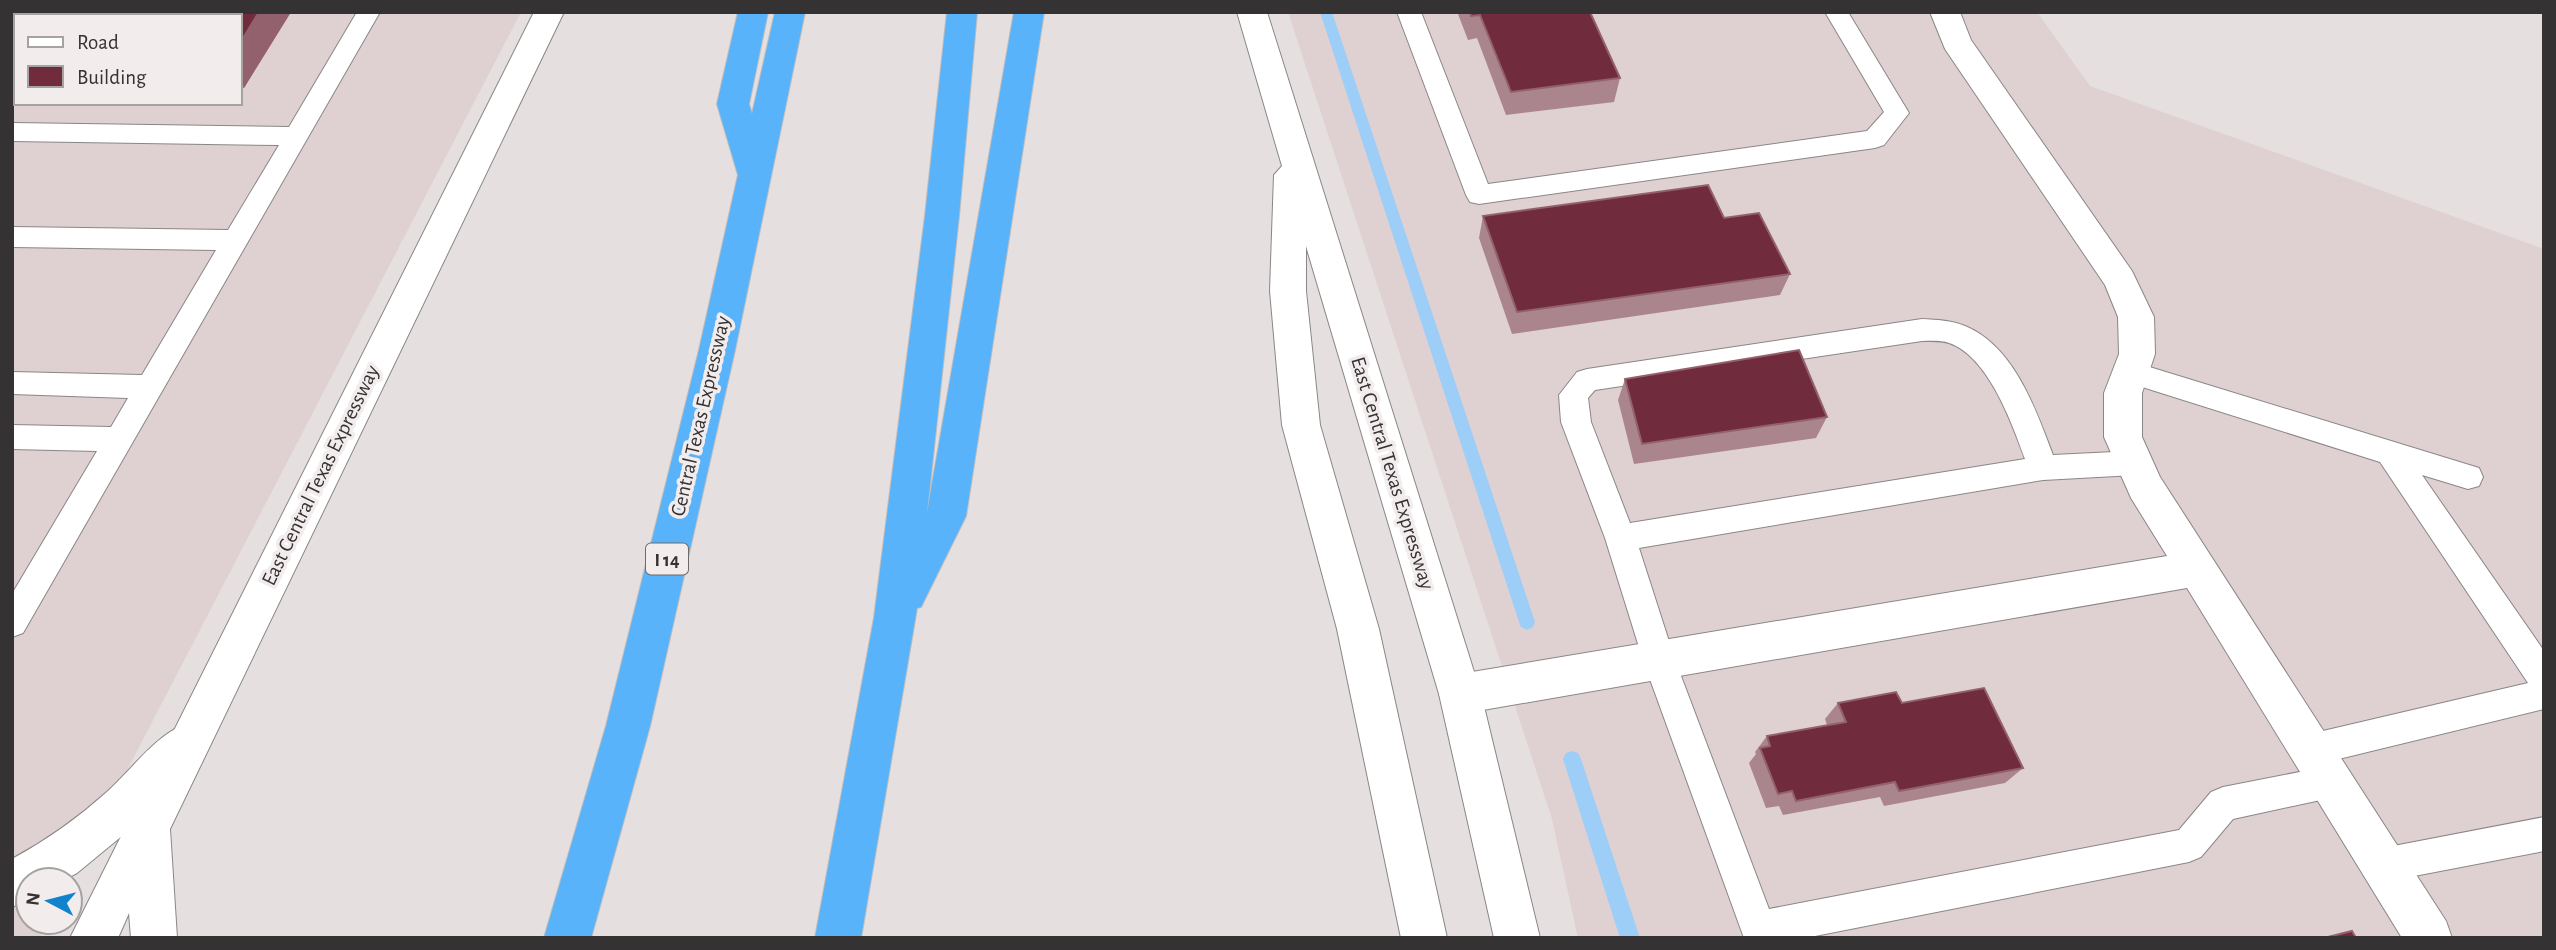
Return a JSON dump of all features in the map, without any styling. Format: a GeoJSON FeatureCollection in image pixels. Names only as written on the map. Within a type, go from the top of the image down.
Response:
{"type":"FeatureCollection","features":[{"type":"Feature","properties":{"kind":"highway"},"geometry":{"type":"LineString","coordinates":[[753,12],[733,104],[753,176]]}},
{"type":"Feature","properties":{"kind":"highway","name":"Central Texas Expressway"},"geometry":{"type":"LineString","coordinates":[[567,938],[628,726],[716,349],[790,12]]}},
{"type":"Feature","properties":{"kind":"highway"},"geometry":{"type":"LineString","coordinates":[[838,938],[895,618],[942,216],[962,12]]}},
{"type":"Feature","properties":{"kind":"highway"},"geometry":{"type":"LineString","coordinates":[[895,618],[946,516],[1028,12]]}},
{"type":"Feature","properties":{"kind":"main road","name":"East Central Texas Expressway"},"geometry":{"type":"LineString","coordinates":[[93,938],[549,12]]}},
{"type":"Feature","properties":{"kind":"main road","name":"East Central Texas Expressway"},"geometry":{"type":"LineString","coordinates":[[1252,12],[1460,694],[1517,938]]}},
{"type":"Feature","properties":{"kind":"main road"},"geometry":{"type":"LineString","coordinates":[[1945,12],[1956,42],[2120,280],[2136,317],[2137,354],[2123,393],[2123,437],[2145,486],[2429,938]]}},
{"type":"Feature","properties":{"kind":"main road"},"geometry":{"type":"LineString","coordinates":[[1292,144],[1287,291],[1301,425],[1358,629],[1424,938]]}},
{"type":"Feature","properties":{"kind":"main road"},"geometry":{"type":"LineString","coordinates":[[1460,694],[2195,569]]}},
{"type":"Feature","properties":{"kind":"main road"},"geometry":{"type":"LineString","coordinates":[[12,884],[61,857],[113,815],[189,741]]}},
{"type":"Feature","properties":{"kind":"main road"},"geometry":{"type":"LineString","coordinates":[[147,828],[155,938]]}},
{"type":"Feature","properties":{"kind":"lane"},"geometry":{"type":"LineString","coordinates":[[12,623],[369,12]]}},
{"type":"Feature","properties":{"kind":"lane"},"geometry":{"type":"LineString","coordinates":[[1409,12],[1479,195],[1875,139],[1897,113],[1836,12]]}},
{"type":"Feature","properties":{"kind":"lane"},"geometry":{"type":"LineString","coordinates":[[12,132],[297,136]]}},
{"type":"Feature","properties":{"kind":"lane"},"geometry":{"type":"LineString","coordinates":[[12,237],[236,240]]}},
{"type":"Feature","properties":{"kind":"lane"},"geometry":{"type":"LineString","coordinates":[[2043,468],[2023,411],[1982,349],[1955,333],[1922,330],[1587,380],[1573,395],[1576,422],[1620,538],[1659,660],[1760,934],[2189,845],[2223,804],[2330,782]]}},
{"type":"Feature","properties":{"kind":"lane"},"geometry":{"type":"LineString","coordinates":[[2130,372],[2468,477]]}},
{"type":"Feature","properties":{"kind":"lane"},"geometry":{"type":"LineString","coordinates":[[12,383],[150,387]]}},
{"type":"Feature","properties":{"kind":"lane"},"geometry":{"type":"LineString","coordinates":[[12,437],[120,439]]}},
{"type":"Feature","properties":{"kind":"lane"},"geometry":{"type":"LineString","coordinates":[[2390,453],[2544,678]]}},
{"type":"Feature","properties":{"kind":"lane"},"geometry":{"type":"LineString","coordinates":[[1620,538],[2043,468],[2135,463]]}},
{"type":"Feature","properties":{"kind":"lane"},"geometry":{"type":"LineString","coordinates":[[2310,750],[2544,694]]}},
{"type":"Feature","properties":{"kind":"lane"},"geometry":{"type":"LineString","coordinates":[[2383,865],[2544,834]]}},
{"type":"Feature","properties":{"kind":"shaded area"},"geometry":{"type":"Polygon","coordinates":[[[12,12],[521,12],[77,866],[14,866],[14,936],[41,936],[12,938],[12,12]]]}},
{"type":"Feature","properties":{"kind":"shaded area"},"geometry":{"type":"Polygon","coordinates":[[[1288,12],[2037,12],[2090,86],[2544,249],[2544,938],[1578,938],[1552,819],[1288,12]]]}},
{"type":"Feature","properties":{"kind":"building"},"geometry":{"type":"Polygon","coordinates":[[[12,12],[259,12],[242,40],[242,14],[14,14],[12,55],[12,12]]]}},
{"type":"Feature","properties":{"kind":"building"},"geometry":{"type":"Polygon","coordinates":[[[1470,12],[1590,12],[1620,78],[1511,92],[1480,15],[1471,16],[1470,12]]]}},
{"type":"Feature","properties":{"kind":"building"},"geometry":{"type":"Polygon","coordinates":[[[1708,185],[1724,218],[1759,213],[1790,274],[1517,312],[1483,216],[1708,185]]]}},
{"type":"Feature","properties":{"kind":"building"},"geometry":{"type":"Polygon","coordinates":[[[1799,350],[1827,417],[1642,444],[1625,379],[1799,350]]]}},
{"type":"Feature","properties":{"kind":"building"},"geometry":{"type":"Polygon","coordinates":[[[1984,688],[2023,768],[1899,791],[1895,782],[1796,801],[1792,791],[1778,794],[1760,748],[1770,746],[1767,736],[1846,722],[1838,703],[1896,692],[1902,703],[1984,688]]]}},
{"type":"Feature","properties":{"kind":"building"},"geometry":{"type":"Polygon","coordinates":[[[2352,931],[2356,938],[2324,938],[2352,931]]]}},
{"type":"Feature","properties":{"kind":"waterway"},"geometry":{"type":"LineString","coordinates":[[1326,12],[1527,622]]}},
{"type":"Feature","properties":{"kind":"waterway"},"geometry":{"type":"LineString","coordinates":[[1572,759],[1630,938]]}}]}
